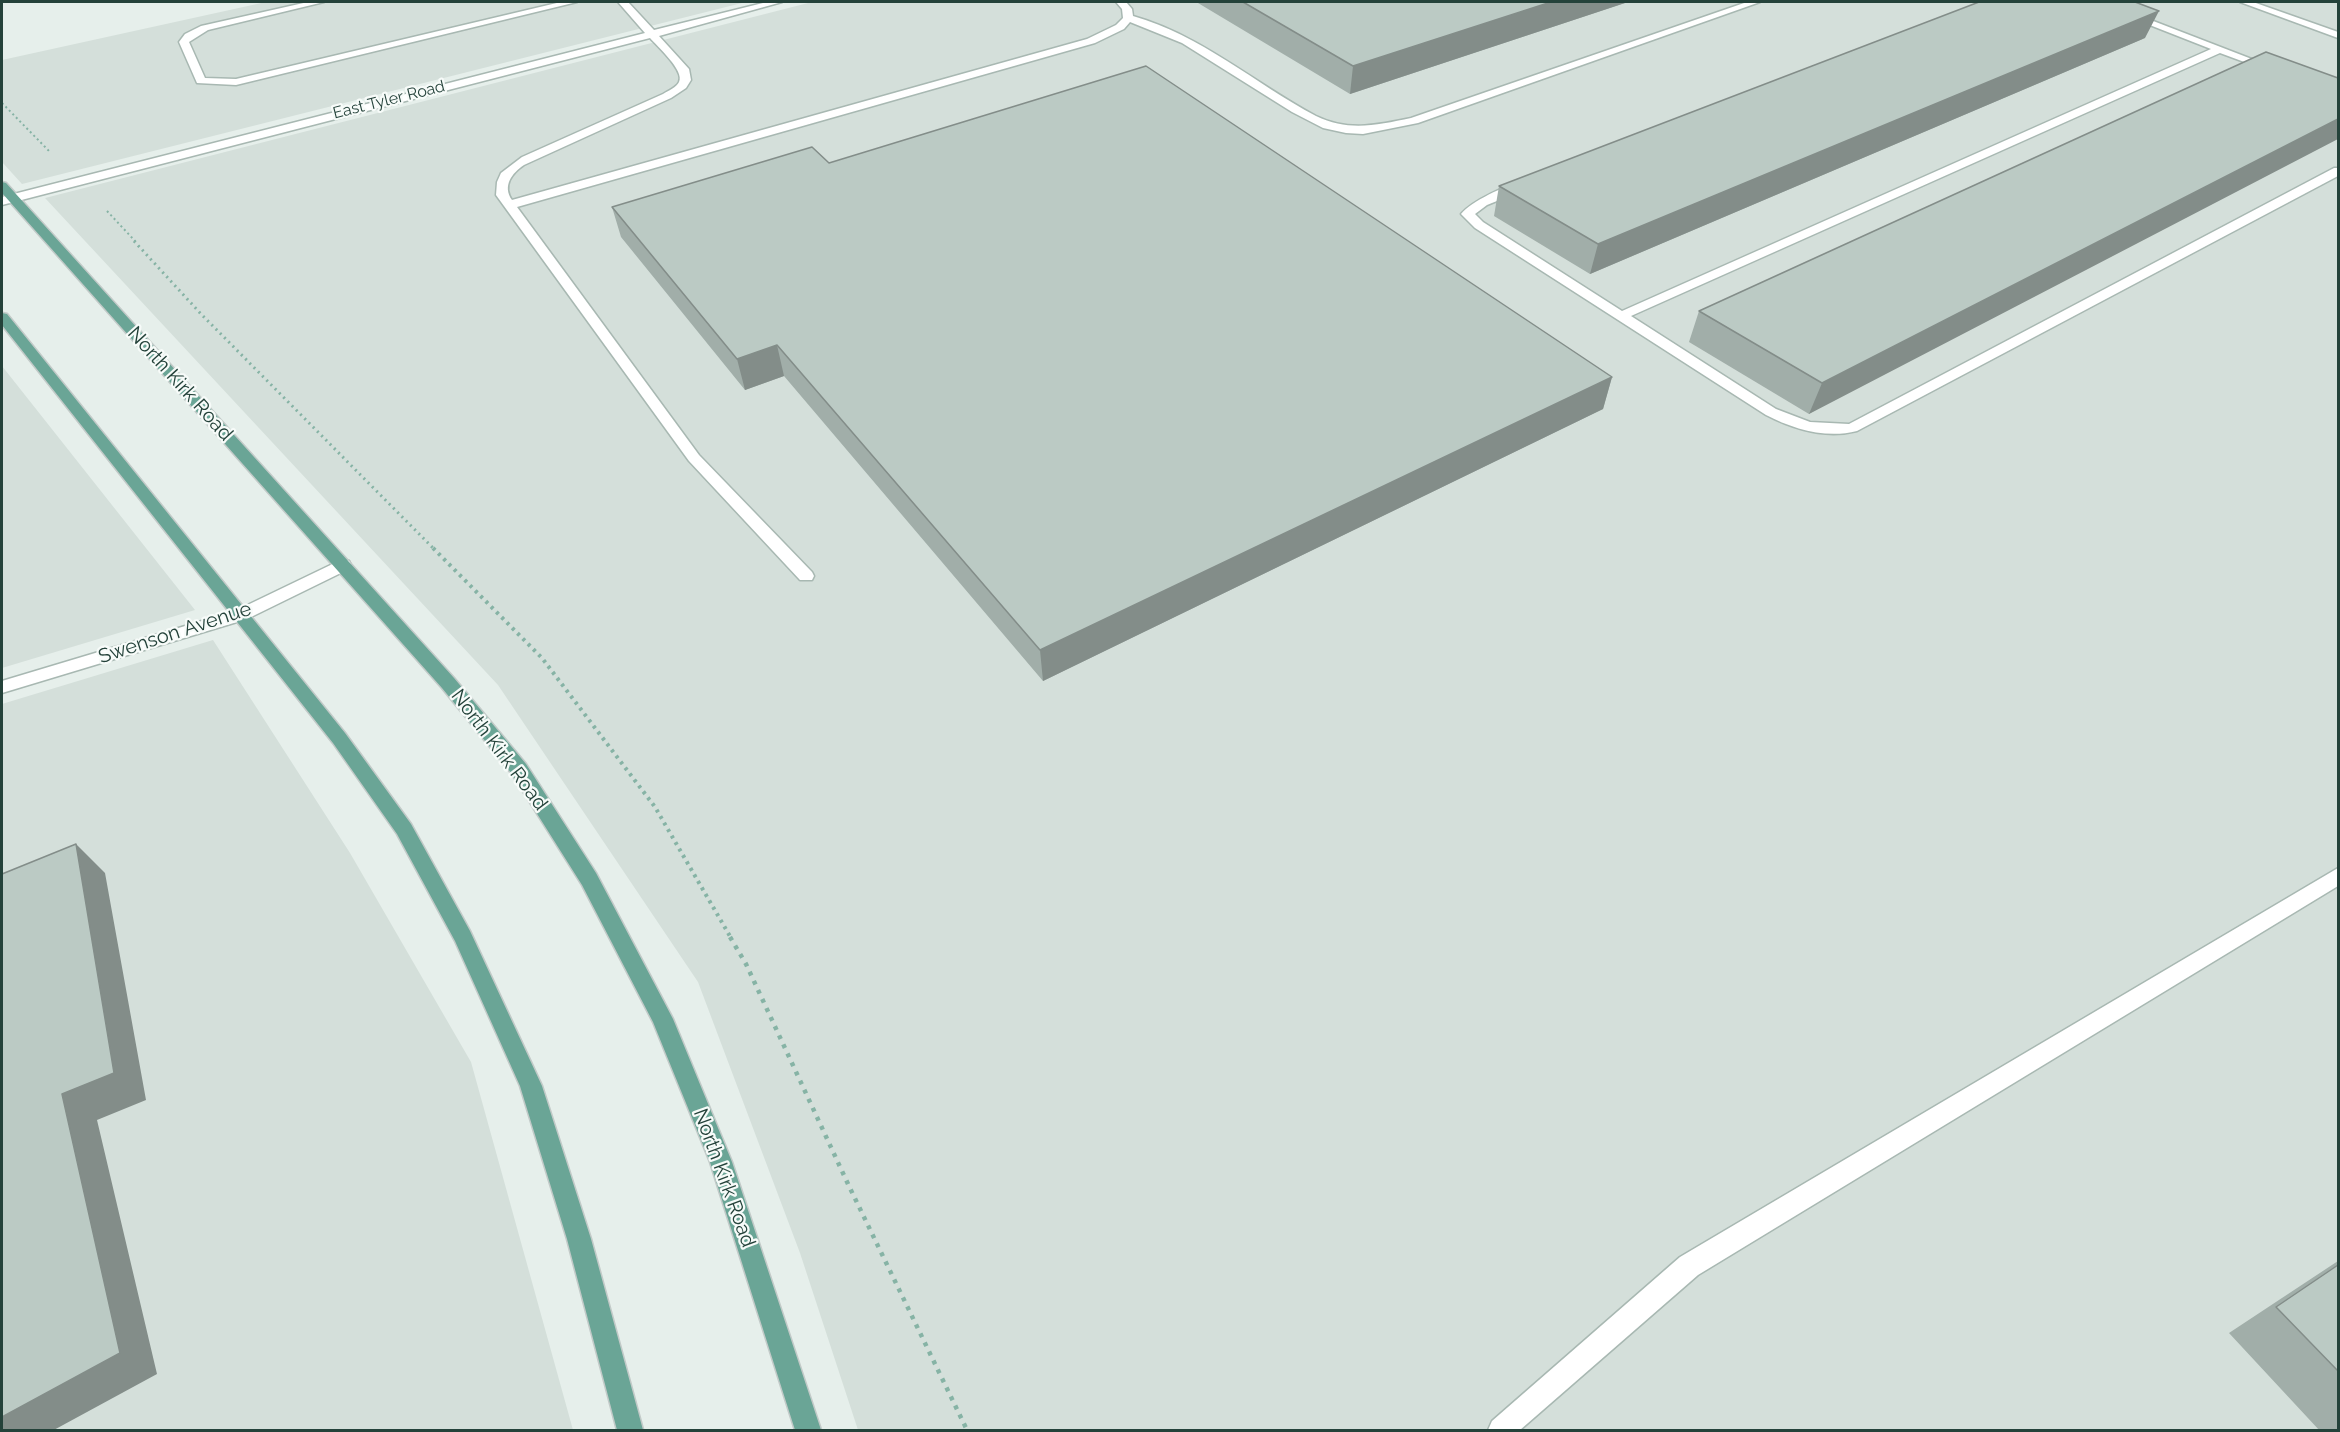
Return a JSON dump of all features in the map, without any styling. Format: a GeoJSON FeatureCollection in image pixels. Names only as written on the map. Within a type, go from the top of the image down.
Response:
{"type":"FeatureCollection","features":[{"type":"Feature","properties":{"kind":"main road","name":"North Kirk Road"},"geometry":{"type":"LineString","coordinates":[[5,194],[343,565],[448,683],[519,770],[589,879],[662,1019],[721,1162],[808,1431]]}},
{"type":"Feature","properties":{"kind":"main road"},"geometry":{"type":"LineString","coordinates":[[2,317],[339,738],[404,829],[463,937],[531,1086],[579,1239],[630,1431]]}},
{"type":"Feature","properties":{"kind":"street"},"geometry":{"type":"LineString","coordinates":[[319,2],[205,28],[189,36],[184,42],[201,81],[236,82],[572,2]]}},
{"type":"Feature","properties":{"kind":"street"},"geometry":{"type":"LineString","coordinates":[[527,2],[535,11]]}},
{"type":"Feature","properties":{"kind":"street"},"geometry":{"type":"LineString","coordinates":[[622,2],[685,71],[686,80],[682,86],[640,109],[526,159],[508,170],[501,184],[502,195],[694,458],[806,576]]}},
{"type":"Feature","properties":{"kind":"street","name":"East Tyler Road"},"geometry":{"type":"LineString","coordinates":[[5,194],[777,2]]}},
{"type":"Feature","properties":{"kind":"street"},"geometry":{"type":"LineString","coordinates":[[509,205],[1091,41],[1120,27],[1128,18],[1127,9],[1121,2]]}},
{"type":"Feature","properties":{"kind":"street"},"geometry":{"type":"LineString","coordinates":[[1128,18],[1145,21],[1177,37],[1320,124],[1349,130],[1414,121],[1755,2]]}},
{"type":"Feature","properties":{"kind":"street"},"geometry":{"type":"LineString","coordinates":[[2096,2],[2285,74]]}},
{"type":"Feature","properties":{"kind":"street"},"geometry":{"type":"LineString","coordinates":[[2245,2],[2338,34]]}},
{"type":"Feature","properties":{"kind":"street"},"geometry":{"type":"LineString","coordinates":[[1621,316],[2220,49]]}},
{"type":"Feature","properties":{"kind":"street"},"geometry":{"type":"LineString","coordinates":[[1527,184],[1483,202],[1467,214],[1479,225],[1771,412],[1795,424],[1827,430],[1852,428],[2338,171]]}},
{"type":"Feature","properties":{"kind":"street","name":"Swenson Avenue"},"geometry":{"type":"LineString","coordinates":[[2,687],[242,615],[343,565]]}},
{"type":"Feature","properties":{"kind":"street"},"geometry":{"type":"LineString","coordinates":[[1502,1431],[1689,1266],[2338,876]]}},
{"type":"Feature","properties":{"kind":"shaded area"},"geometry":{"type":"Polygon","coordinates":[[[266,2],[746,2],[22,184],[2,162],[2,60],[266,2]]]}},
{"type":"Feature","properties":{"kind":"shaded area"},"geometry":{"type":"Polygon","coordinates":[[[812,2],[2338,2],[2338,1430],[858,1430],[800,1253],[698,982],[498,685],[45,198],[812,2]]]}},
{"type":"Feature","properties":{"kind":"shaded area"},"geometry":{"type":"Polygon","coordinates":[[[2,366],[195,610],[2,668],[2,366]]]}},
{"type":"Feature","properties":{"kind":"shaded area"},"geometry":{"type":"Polygon","coordinates":[[[213,640],[350,853],[471,1062],[573,1430],[2,1430],[2,704],[213,640]]]}},
{"type":"Feature","properties":{"kind":"building"},"geometry":{"type":"Polygon","coordinates":[[[1243,2],[1551,2],[1353,66],[1243,2]]]}},
{"type":"Feature","properties":{"kind":"building"},"geometry":{"type":"Polygon","coordinates":[[[1979,2],[2135,2],[2159,11],[1598,244],[1499,186],[1979,2]]]}},
{"type":"Feature","properties":{"kind":"building"},"geometry":{"type":"Polygon","coordinates":[[[2266,52],[2338,78],[2338,119],[1822,383],[1699,311],[2266,52]]]}},
{"type":"Feature","properties":{"kind":"building"},"geometry":{"type":"Polygon","coordinates":[[[1146,66],[1612,377],[1040,650],[777,345],[737,359],[612,207],[812,147],[829,163],[1146,66]]]}},
{"type":"Feature","properties":{"kind":"building"},"geometry":{"type":"Polygon","coordinates":[[[76,844],[114,1073],[62,1094],[120,1353],[2,1417],[2,874],[76,844]]]}},
{"type":"Feature","properties":{"kind":"building"},"geometry":{"type":"Polygon","coordinates":[[[2338,1265],[2338,1371],[2276,1307],[2338,1265]]]}}]}
